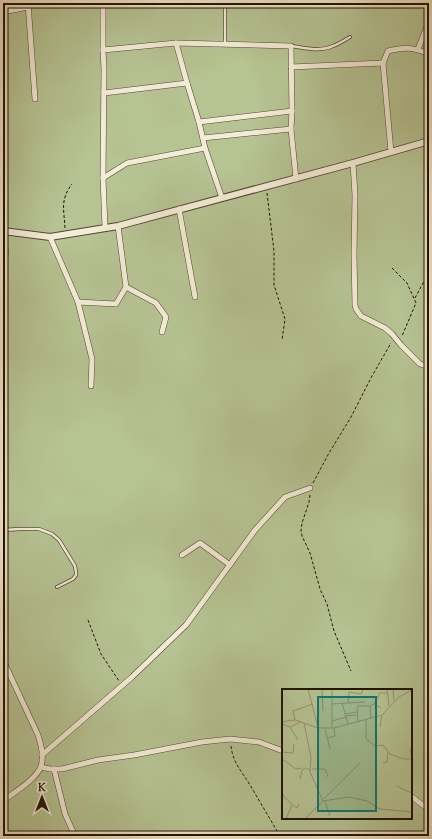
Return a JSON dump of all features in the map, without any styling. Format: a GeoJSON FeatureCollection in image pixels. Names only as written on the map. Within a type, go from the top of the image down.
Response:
{"type":"FeatureCollection","features":[{"type":"Feature","properties":{"kind":"street"},"geometry":{"type":"LineString","coordinates":[[103,3],[103,178],[105,227]]}},
{"type":"Feature","properties":{"kind":"street"},"geometry":{"type":"LineString","coordinates":[[3,12],[28,5],[35,98]]}},
{"type":"Feature","properties":{"kind":"street"},"geometry":{"type":"LineString","coordinates":[[418,49],[429,22]]}},
{"type":"Feature","properties":{"kind":"street"},"geometry":{"type":"LineString","coordinates":[[103,50],[176,43],[292,46],[291,129],[296,179]]}},
{"type":"Feature","properties":{"kind":"street"},"geometry":{"type":"LineString","coordinates":[[176,43],[205,148],[222,198]]}},
{"type":"Feature","properties":{"kind":"street"},"geometry":{"type":"LineString","coordinates":[[391,152],[383,63],[388,51],[402,47],[418,49],[429,54]]}},
{"type":"Feature","properties":{"kind":"street"},"geometry":{"type":"LineString","coordinates":[[291,67],[383,63]]}},
{"type":"Feature","properties":{"kind":"street"},"geometry":{"type":"LineString","coordinates":[[104,93],[187,83]]}},
{"type":"Feature","properties":{"kind":"street"},"geometry":{"type":"LineString","coordinates":[[199,122],[292,111]]}},
{"type":"Feature","properties":{"kind":"street"},"geometry":{"type":"LineString","coordinates":[[203,138],[291,129]]}},
{"type":"Feature","properties":{"kind":"street"},"geometry":{"type":"LineString","coordinates":[[3,231],[50,237],[118,226],[296,179],[429,141]]}},
{"type":"Feature","properties":{"kind":"street"},"geometry":{"type":"LineString","coordinates":[[103,178],[127,163],[205,148]]}},
{"type":"Feature","properties":{"kind":"street"},"geometry":{"type":"LineString","coordinates":[[353,163],[355,195],[354,254],[356,309],[361,316],[385,328],[420,364],[426,366],[429,365]]}},
{"type":"Feature","properties":{"kind":"street"},"geometry":{"type":"LineString","coordinates":[[179,209],[195,297]]}},
{"type":"Feature","properties":{"kind":"street"},"geometry":{"type":"LineString","coordinates":[[78,302],[116,304],[126,286],[118,226]]}},
{"type":"Feature","properties":{"kind":"street"},"geometry":{"type":"LineString","coordinates":[[3,237],[6,254]]}},
{"type":"Feature","properties":{"kind":"street"},"geometry":{"type":"LineString","coordinates":[[50,237],[78,302],[92,359],[91,386]]}},
{"type":"Feature","properties":{"kind":"street"},"geometry":{"type":"LineString","coordinates":[[126,286],[156,303],[166,317],[162,332]]}},
{"type":"Feature","properties":{"kind":"street"},"geometry":{"type":"LineString","coordinates":[[42,755],[132,677],[186,625],[255,530],[285,497],[310,488]]}},
{"type":"Feature","properties":{"kind":"street"},"geometry":{"type":"LineString","coordinates":[[182,555],[200,543],[230,565]]}},
{"type":"Feature","properties":{"kind":"street"},"geometry":{"type":"LineString","coordinates":[[3,660],[38,735],[42,755],[41,767],[27,783],[3,801]]}},
{"type":"Feature","properties":{"kind":"street"},"geometry":{"type":"LineString","coordinates":[[41,767],[62,769],[98,760],[134,755],[202,742],[230,739],[259,742],[282,751]]}},
{"type":"Feature","properties":{"kind":"street"},"geometry":{"type":"LineString","coordinates":[[54,769],[65,814],[75,836]]}},
{"type":"Feature","properties":{"kind":"street"},"geometry":{"type":"LineString","coordinates":[[412,797],[429,810]]}},
{"type":"Feature","properties":{"kind":"lane"},"geometry":{"type":"LineString","coordinates":[[225,3],[225,44]]}},
{"type":"Feature","properties":{"kind":"lane"},"geometry":{"type":"LineString","coordinates":[[292,46],[325,49],[335,46],[350,37]]}},
{"type":"Feature","properties":{"kind":"lane"},"geometry":{"type":"LineString","coordinates":[[3,530],[39,529],[52,534],[59,540],[75,566],[76,572],[73,579],[57,587]]}},
{"type":"Feature","properties":{"kind":"path"},"geometry":{"type":"LineString","coordinates":[[65,234],[64,201],[65,196],[72,184]]}},
{"type":"Feature","properties":{"kind":"path"},"geometry":{"type":"LineString","coordinates":[[267,186],[274,251],[274,285],[285,319],[282,340]]}},
{"type":"Feature","properties":{"kind":"path"},"geometry":{"type":"LineString","coordinates":[[392,268],[407,283],[416,303],[399,342]]}},
{"type":"Feature","properties":{"kind":"path"},"geometry":{"type":"LineString","coordinates":[[415,299],[429,272]]}},
{"type":"Feature","properties":{"kind":"path"},"geometry":{"type":"LineString","coordinates":[[351,670],[334,631],[327,604],[320,588],[310,553],[302,536],[302,523],[309,502],[310,488],[395,337]]}},
{"type":"Feature","properties":{"kind":"path"},"geometry":{"type":"LineString","coordinates":[[88,620],[101,654],[121,685]]}},
{"type":"Feature","properties":{"kind":"path"},"geometry":{"type":"LineString","coordinates":[[230,739],[232,753],[237,766],[246,778],[280,836]]}},
{"type":"Feature","properties":{"kind":"green space"},"geometry":{"type":"Polygon","coordinates":[[[3,3],[429,3],[429,836],[3,836],[3,3]]]}}]}
